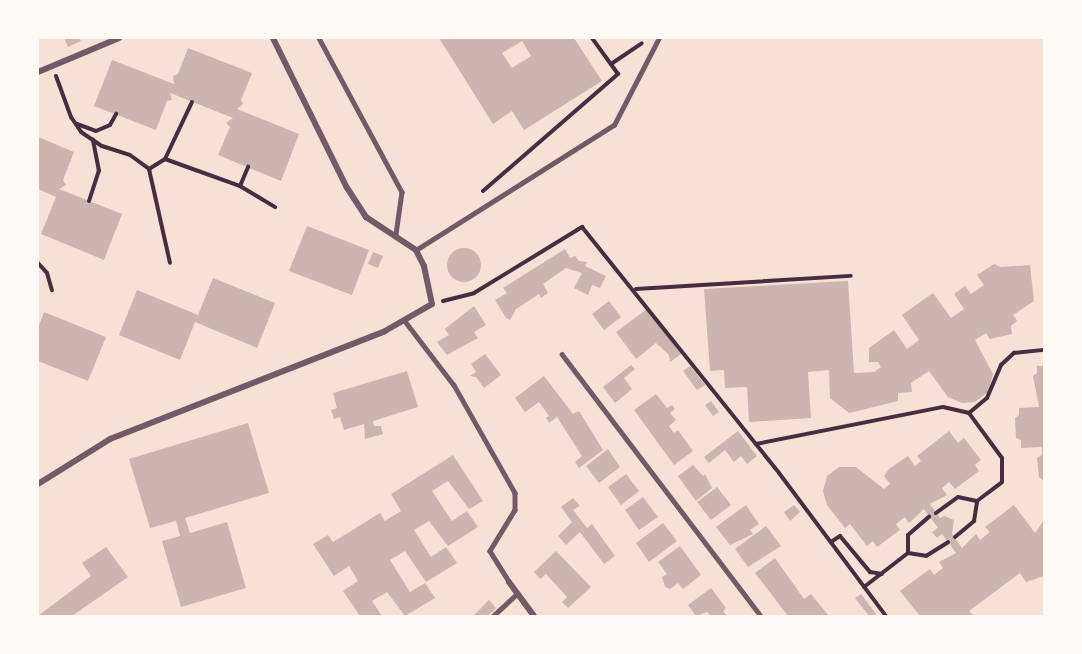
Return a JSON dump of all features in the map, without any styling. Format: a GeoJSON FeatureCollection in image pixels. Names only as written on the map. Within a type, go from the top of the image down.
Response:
{"type":"FeatureCollection","features":[{"type":"Feature","properties":{"kind":"street"},"geometry":{"type":"LineString","coordinates":[[38,72],[119,38]]}},
{"type":"Feature","properties":{"kind":"street"},"geometry":{"type":"LineString","coordinates":[[38,484],[110,439],[405,321],[432,304],[424,266],[416,250],[396,234],[366,217],[347,188],[273,38]]}},
{"type":"Feature","properties":{"kind":"street"},"geometry":{"type":"LineString","coordinates":[[509,582],[534,616]]}},
{"type":"Feature","properties":{"kind":"lane"},"geometry":{"type":"LineString","coordinates":[[319,38],[402,192],[396,234]]}},
{"type":"Feature","properties":{"kind":"lane"},"geometry":{"type":"LineString","coordinates":[[416,250],[614,125],[659,38]]}},
{"type":"Feature","properties":{"kind":"lane"},"geometry":{"type":"LineString","coordinates":[[405,321],[454,385],[514,493],[515,510],[490,551],[509,582]]}},
{"type":"Feature","properties":{"kind":"lane"},"geometry":{"type":"LineString","coordinates":[[562,354],[761,616]]}},
{"type":"Feature","properties":{"kind":"lane"},"geometry":{"type":"LineString","coordinates":[[493,616],[517,594]]}},
{"type":"Feature","properties":{"kind":"path"},"geometry":{"type":"LineString","coordinates":[[479,195],[618,74],[592,38]]}},
{"type":"Feature","properties":{"kind":"path"},"geometry":{"type":"LineString","coordinates":[[611,64],[631,50]]}},
{"type":"Feature","properties":{"kind":"path"},"geometry":{"type":"LineString","coordinates":[[53,66],[76,123],[92,139],[130,155],[148,169],[170,263]]}},
{"type":"Feature","properties":{"kind":"path"},"geometry":{"type":"LineString","coordinates":[[148,169],[165,159],[192,102]]}},
{"type":"Feature","properties":{"kind":"path"},"geometry":{"type":"LineString","coordinates":[[76,123],[96,131],[110,125],[116,114]]}},
{"type":"Feature","properties":{"kind":"path"},"geometry":{"type":"LineString","coordinates":[[89,201],[99,171],[92,139]]}},
{"type":"Feature","properties":{"kind":"path"},"geometry":{"type":"LineString","coordinates":[[165,159],[240,186],[275,207]]}},
{"type":"Feature","properties":{"kind":"path"},"geometry":{"type":"LineString","coordinates":[[240,186],[248,167]]}},
{"type":"Feature","properties":{"kind":"path"},"geometry":{"type":"LineString","coordinates":[[432,304],[474,293],[582,227],[635,290],[756,444],[886,616]]}},
{"type":"Feature","properties":{"kind":"path"},"geometry":{"type":"LineString","coordinates":[[38,263],[47,273],[52,290]]}},
{"type":"Feature","properties":{"kind":"path"},"geometry":{"type":"LineString","coordinates":[[635,290],[851,276]]}},
{"type":"Feature","properties":{"kind":"path"},"geometry":{"type":"LineString","coordinates":[[780,280],[780,286]]}},
{"type":"Feature","properties":{"kind":"path"},"geometry":{"type":"LineString","coordinates":[[969,413],[987,398],[1001,365],[1014,353],[1044,350]]}},
{"type":"Feature","properties":{"kind":"path"},"geometry":{"type":"LineString","coordinates":[[756,444],[943,407],[969,413],[1002,458],[1002,482],[977,501],[974,521],[955,537]]}},
{"type":"Feature","properties":{"kind":"path"},"geometry":{"type":"LineString","coordinates":[[936,513],[958,497],[977,501]]}},
{"type":"Feature","properties":{"kind":"path"},"geometry":{"type":"LineString","coordinates":[[908,553],[908,535],[929,517]]}},
{"type":"Feature","properties":{"kind":"path"},"geometry":{"type":"LineString","coordinates":[[831,542],[840,536],[870,572],[882,574]]}},
{"type":"Feature","properties":{"kind":"path"},"geometry":{"type":"LineString","coordinates":[[864,587],[908,553],[926,556],[948,542]]}},
{"type":"Feature","properties":{"kind":"building"},"geometry":{"type":"Polygon","coordinates":[[[64,38],[79,38],[81,41],[68,47],[64,38]]]}},
{"type":"Feature","properties":{"kind":"building"},"geometry":{"type":"Polygon","coordinates":[[[439,38],[574,38],[602,81],[524,130],[512,111],[493,124],[439,38]],[[522,41],[502,53],[512,68],[531,56],[522,41]]]}},
{"type":"Feature","properties":{"kind":"building"},"geometry":{"type":"Polygon","coordinates":[[[188,48],[252,73],[241,100],[243,104],[237,109],[299,134],[281,181],[218,155],[230,127],[226,123],[233,118],[170,93],[172,100],[167,101],[156,130],[94,106],[112,60],[174,84],[173,76],[178,74],[188,48]]]}},
{"type":"Feature","properties":{"kind":"building"},"geometry":{"type":"Polygon","coordinates":[[[38,137],[74,152],[63,180],[66,185],[59,189],[122,214],[104,260],[41,234],[56,197],[38,189],[38,137]]]}},
{"type":"Feature","properties":{"kind":"building"},"geometry":{"type":"Polygon","coordinates":[[[307,226],[369,250],[352,295],[289,271],[307,226]]]}},
{"type":"Feature","properties":{"kind":"building"},"geometry":{"type":"Polygon","coordinates":[[[464,248],[476,253],[481,265],[476,277],[464,282],[452,277],[447,265],[452,253],[464,248]]]}},
{"type":"Feature","properties":{"kind":"building"},"geometry":{"type":"Polygon","coordinates":[[[565,249],[570,258],[575,256],[579,261],[587,262],[585,266],[606,276],[600,288],[592,285],[588,295],[574,288],[582,273],[566,268],[543,284],[548,293],[541,298],[539,294],[516,309],[510,320],[506,318],[495,300],[507,293],[503,288],[565,249]]]}},
{"type":"Feature","properties":{"kind":"building"},"geometry":{"type":"Polygon","coordinates":[[[373,252],[383,256],[378,268],[368,264],[373,252]]]}},
{"type":"Feature","properties":{"kind":"building"},"geometry":{"type":"Polygon","coordinates":[[[994,264],[1001,267],[1030,265],[1034,301],[1013,315],[1017,321],[1011,326],[1012,334],[990,339],[986,333],[975,340],[993,374],[988,392],[975,402],[962,403],[948,397],[929,371],[911,383],[912,392],[898,393],[898,401],[849,413],[830,398],[829,370],[808,372],[811,418],[749,422],[747,387],[725,388],[724,370],[710,371],[704,289],[848,281],[854,373],[874,372],[881,367],[878,362],[869,362],[869,348],[894,330],[907,349],[919,340],[902,315],[933,293],[951,318],[964,309],[954,294],[965,286],[971,294],[984,285],[977,275],[994,264]]]}},
{"type":"Feature","properties":{"kind":"building"},"geometry":{"type":"Polygon","coordinates":[[[213,278],[275,303],[257,348],[195,322],[180,360],[119,335],[137,290],[198,315],[213,278]]]}},
{"type":"Feature","properties":{"kind":"building"},"geometry":{"type":"Polygon","coordinates":[[[609,301],[621,317],[604,330],[592,314],[609,301]]]}},
{"type":"Feature","properties":{"kind":"building"},"geometry":{"type":"Polygon","coordinates":[[[474,306],[486,325],[474,332],[478,338],[447,355],[437,342],[449,335],[445,329],[474,306]]]}},
{"type":"Feature","properties":{"kind":"building"},"geometry":{"type":"Polygon","coordinates":[[[647,309],[681,354],[670,362],[669,355],[656,343],[636,359],[616,332],[647,309]]]}},
{"type":"Feature","properties":{"kind":"building"},"geometry":{"type":"Polygon","coordinates":[[[44,312],[106,337],[88,381],[38,361],[38,328],[44,312]]]}},
{"type":"Feature","properties":{"kind":"building"},"geometry":{"type":"Polygon","coordinates":[[[485,354],[501,375],[484,388],[476,377],[470,376],[476,372],[471,364],[485,354]]]}},
{"type":"Feature","properties":{"kind":"building"},"geometry":{"type":"Polygon","coordinates":[[[631,365],[635,369],[624,378],[632,389],[615,403],[603,387],[631,365]]]}},
{"type":"Feature","properties":{"kind":"building"},"geometry":{"type":"Polygon","coordinates":[[[690,366],[705,385],[697,390],[683,371],[690,366]]]}},
{"type":"Feature","properties":{"kind":"building"},"geometry":{"type":"Polygon","coordinates":[[[1037,366],[1044,366],[1044,481],[1039,477],[1037,458],[1042,455],[1042,447],[1021,448],[1021,440],[1016,438],[1015,418],[1019,415],[1019,408],[1039,407],[1033,376],[1037,373],[1037,366]]]}},
{"type":"Feature","properties":{"kind":"building"},"geometry":{"type":"Polygon","coordinates":[[[407,371],[418,407],[373,421],[374,426],[381,426],[383,434],[365,439],[364,424],[344,430],[340,417],[334,419],[331,410],[337,408],[333,393],[407,371]]]}},
{"type":"Feature","properties":{"kind":"building"},"geometry":{"type":"Polygon","coordinates":[[[544,376],[573,414],[579,411],[603,450],[579,468],[575,462],[582,456],[557,417],[549,423],[546,418],[549,416],[539,402],[525,412],[515,398],[544,376]]]}},
{"type":"Feature","properties":{"kind":"building"},"geometry":{"type":"Polygon","coordinates":[[[656,394],[667,408],[672,405],[675,409],[670,413],[676,420],[669,426],[674,433],[678,430],[693,451],[674,465],[634,410],[656,394]]]}},
{"type":"Feature","properties":{"kind":"building"},"geometry":{"type":"Polygon","coordinates":[[[711,401],[719,412],[713,416],[705,405],[711,401]]]}},
{"type":"Feature","properties":{"kind":"building"},"geometry":{"type":"Polygon","coordinates":[[[248,423],[269,493],[185,518],[190,533],[227,522],[246,588],[181,607],[162,541],[180,536],[176,521],[150,528],[129,459],[248,423]]]}},
{"type":"Feature","properties":{"kind":"building"},"geometry":{"type":"Polygon","coordinates":[[[738,431],[757,456],[747,464],[741,456],[734,462],[725,450],[709,463],[704,457],[738,431]]]}},
{"type":"Feature","properties":{"kind":"building"},"geometry":{"type":"Polygon","coordinates":[[[949,431],[958,443],[964,438],[981,460],[975,465],[979,471],[955,489],[949,482],[942,488],[947,495],[930,504],[940,518],[944,516],[954,520],[952,534],[962,548],[976,534],[980,540],[990,532],[985,527],[1014,505],[1035,533],[1044,520],[1044,576],[1026,582],[1020,573],[969,611],[974,616],[920,616],[900,591],[930,569],[934,575],[943,568],[939,562],[956,553],[942,534],[937,538],[932,532],[938,528],[924,509],[909,523],[905,517],[896,524],[900,530],[877,547],[873,541],[867,546],[850,524],[845,528],[827,505],[823,491],[827,476],[839,467],[856,467],[884,489],[890,484],[884,476],[889,469],[908,456],[915,466],[921,461],[917,456],[949,431]]]}},
{"type":"Feature","properties":{"kind":"building"},"geometry":{"type":"Polygon","coordinates":[[[608,449],[620,467],[599,483],[586,466],[608,449]]]}},
{"type":"Feature","properties":{"kind":"building"},"geometry":{"type":"Polygon","coordinates":[[[453,455],[483,501],[469,509],[448,481],[432,491],[452,521],[467,511],[478,527],[448,546],[429,521],[414,530],[431,557],[446,547],[457,563],[426,582],[405,551],[390,560],[410,592],[425,583],[435,598],[405,616],[387,592],[372,601],[382,616],[360,616],[343,591],[358,581],[349,566],[334,576],[313,544],[328,535],[333,542],[380,513],[385,521],[401,511],[391,494],[453,455]]]}},
{"type":"Feature","properties":{"kind":"building"},"geometry":{"type":"Polygon","coordinates":[[[693,465],[703,476],[705,474],[712,488],[696,501],[678,476],[693,465]]]}},
{"type":"Feature","properties":{"kind":"building"},"geometry":{"type":"Polygon","coordinates":[[[626,474],[639,491],[621,505],[608,487],[626,474]]]}},
{"type":"Feature","properties":{"kind":"building"},"geometry":{"type":"Polygon","coordinates":[[[717,487],[731,505],[711,520],[697,502],[717,487]]]}},
{"type":"Feature","properties":{"kind":"building"},"geometry":{"type":"Polygon","coordinates":[[[643,497],[658,517],[639,530],[625,510],[643,497]]]}},
{"type":"Feature","properties":{"kind":"building"},"geometry":{"type":"Polygon","coordinates":[[[573,498],[580,506],[573,510],[587,528],[592,524],[615,556],[604,564],[580,532],[566,545],[558,536],[572,522],[561,507],[573,498]]]}},
{"type":"Feature","properties":{"kind":"building"},"geometry":{"type":"Polygon","coordinates":[[[746,505],[759,524],[750,530],[753,534],[730,545],[716,527],[746,505]]]}},
{"type":"Feature","properties":{"kind":"building"},"geometry":{"type":"Polygon","coordinates":[[[794,505],[800,512],[790,521],[784,512],[794,505]]]}},
{"type":"Feature","properties":{"kind":"building"},"geometry":{"type":"Polygon","coordinates":[[[663,523],[677,541],[649,562],[636,543],[663,523]]]}},
{"type":"Feature","properties":{"kind":"building"},"geometry":{"type":"Polygon","coordinates":[[[766,526],[781,546],[748,567],[735,549],[766,526]]]}},
{"type":"Feature","properties":{"kind":"building"},"geometry":{"type":"Polygon","coordinates":[[[680,546],[701,575],[683,589],[678,583],[670,589],[665,587],[662,577],[667,574],[658,562],[680,546]]]}},
{"type":"Feature","properties":{"kind":"building"},"geometry":{"type":"Polygon","coordinates":[[[106,547],[128,577],[72,616],[38,616],[91,576],[82,563],[106,547]]]}},
{"type":"Feature","properties":{"kind":"building"},"geometry":{"type":"Polygon","coordinates":[[[556,551],[591,587],[568,608],[562,602],[567,597],[546,574],[540,579],[534,572],[556,551]]]}},
{"type":"Feature","properties":{"kind":"building"},"geometry":{"type":"Polygon","coordinates":[[[775,558],[804,599],[811,594],[829,616],[788,616],[755,573],[775,558]]]}},
{"type":"Feature","properties":{"kind":"building"},"geometry":{"type":"Polygon","coordinates":[[[711,588],[726,608],[723,611],[727,616],[711,616],[707,612],[696,616],[688,605],[711,588]]]}},
{"type":"Feature","properties":{"kind":"building"},"geometry":{"type":"Polygon","coordinates":[[[861,594],[876,614],[873,616],[869,616],[855,598],[861,594]]]}},
{"type":"Feature","properties":{"kind":"building"},"geometry":{"type":"Polygon","coordinates":[[[489,600],[496,608],[487,616],[473,616],[489,600]]]}}]}
